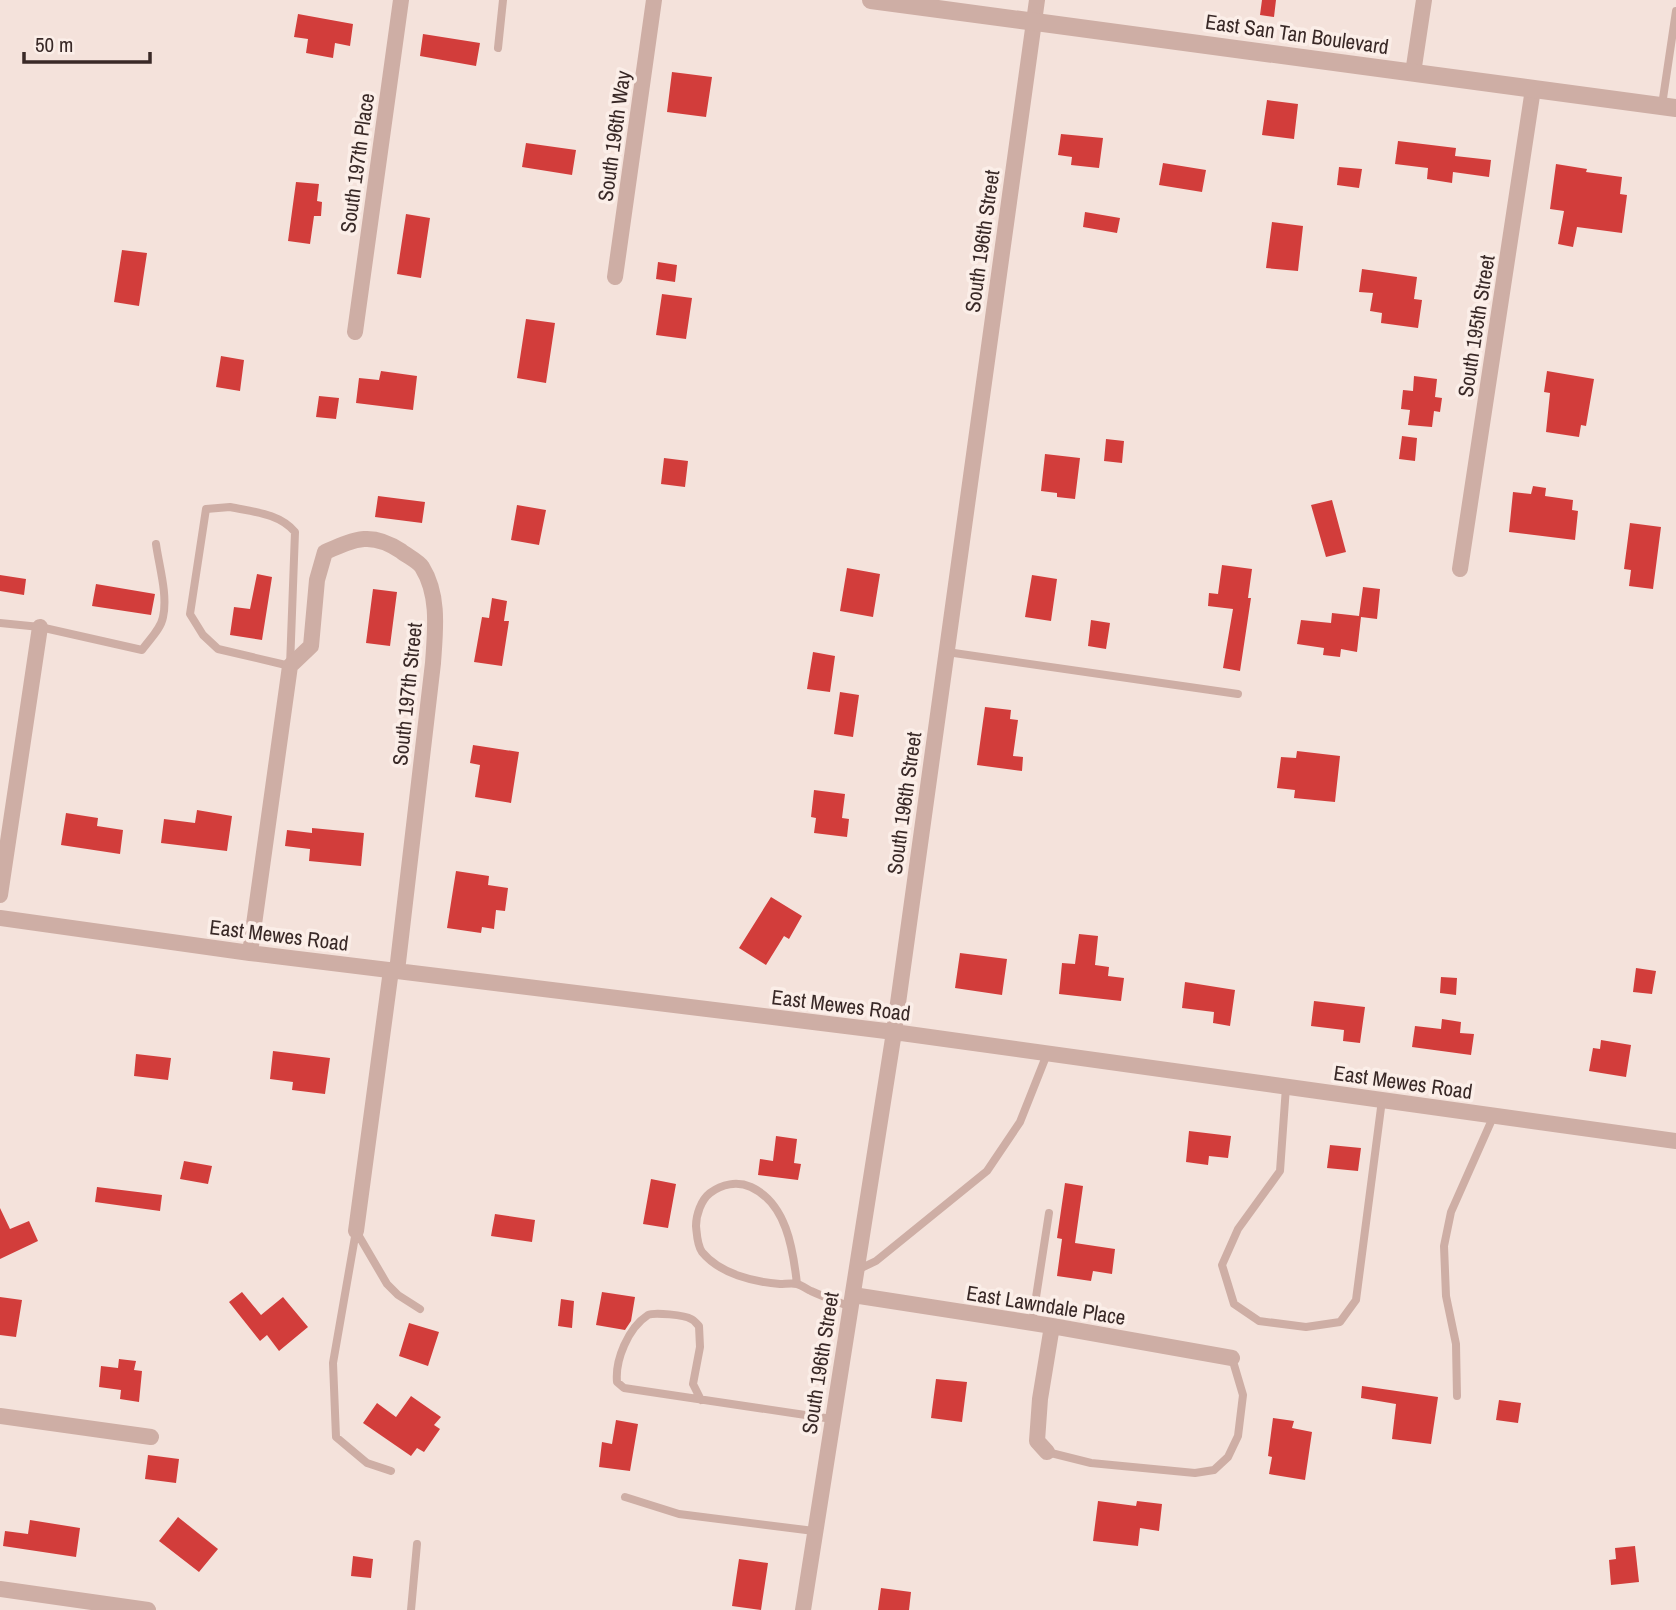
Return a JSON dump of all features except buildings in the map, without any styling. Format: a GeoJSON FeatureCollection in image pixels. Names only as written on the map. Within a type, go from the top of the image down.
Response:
{"type":"FeatureCollection","features":[{"type":"Feature","properties":{"kind":"street","name":"South 197th Place"},"geometry":{"type":"LineString","coordinates":[[355,332],[401,0]]}},
{"type":"Feature","properties":{"kind":"street","name":"South 196th Way"},"geometry":{"type":"LineString","coordinates":[[615,277],[654,0]]}},
{"type":"Feature","properties":{"kind":"street","name":"East San Tan Boulevard"},"geometry":{"type":"LineString","coordinates":[[871,0],[1669,107]]}},
{"type":"Feature","properties":{"kind":"street","name":"South 196th Street"},"geometry":{"type":"LineString","coordinates":[[803,1610],[894,1032],[1037,0]]}},
{"type":"Feature","properties":{"kind":"street"},"geometry":{"type":"LineString","coordinates":[[1413,73],[1424,0]]}},
{"type":"Feature","properties":{"kind":"street","name":"South 195th Street"},"geometry":{"type":"LineString","coordinates":[[1460,569],[1533,89]]}},
{"type":"Feature","properties":{"kind":"street","name":"South 197th Street"},"geometry":{"type":"LineString","coordinates":[[290,666],[311,646],[317,580],[325,552],[356,538],[387,542],[422,565],[431,590],[436,617],[433,663],[394,971],[356,1231]]}},
{"type":"Feature","properties":{"kind":"street"},"geometry":{"type":"LineString","coordinates":[[0,895],[40,628]]}},
{"type":"Feature","properties":{"kind":"street"},"geometry":{"type":"LineString","coordinates":[[250,953],[290,666]]}},
{"type":"Feature","properties":{"kind":"street","name":"East Mewes Road"},"geometry":{"type":"LineString","coordinates":[[0,918],[250,953],[894,1032],[1676,1141]]}},
{"type":"Feature","properties":{"kind":"street","name":"East Lawndale Place"},"geometry":{"type":"LineString","coordinates":[[852,1301],[1032,1323],[1232,1358]]}},
{"type":"Feature","properties":{"kind":"street"},"geometry":{"type":"LineString","coordinates":[[1047,1452],[1037,1441],[1040,1399],[1052,1326]]}},
{"type":"Feature","properties":{"kind":"street"},"geometry":{"type":"LineString","coordinates":[[0,1416],[151,1437]]}},
{"type":"Feature","properties":{"kind":"street"},"geometry":{"type":"LineString","coordinates":[[0,1589],[148,1610]]}},
{"type":"Feature","properties":{"kind":"lane"},"geometry":{"type":"LineString","coordinates":[[498,48],[503,0]]}},
{"type":"Feature","properties":{"kind":"lane"},"geometry":{"type":"LineString","coordinates":[[1669,107],[1676,11]]}},
{"type":"Feature","properties":{"kind":"lane"},"geometry":{"type":"LineString","coordinates":[[230,507],[265,514],[286,521],[295,532],[290,666],[218,649],[203,635],[190,614],[206,509],[230,507]]}},
{"type":"Feature","properties":{"kind":"lane"},"geometry":{"type":"LineString","coordinates":[[0,622],[142,650],[163,617],[163,591],[156,544]]}},
{"type":"Feature","properties":{"kind":"lane"},"geometry":{"type":"LineString","coordinates":[[946,652],[1238,694]]}},
{"type":"Feature","properties":{"kind":"lane"},"geometry":{"type":"LineString","coordinates":[[857,1269],[876,1261],[987,1171],[1020,1122],[1047,1054]]}},
{"type":"Feature","properties":{"kind":"lane"},"geometry":{"type":"LineString","coordinates":[[1286,1087],[1280,1171],[1238,1229],[1222,1265],[1234,1304],[1259,1321],[1306,1327],[1340,1322],[1356,1300],[1382,1100]]}},
{"type":"Feature","properties":{"kind":"lane"},"geometry":{"type":"LineString","coordinates":[[1457,1396],[1456,1344],[1446,1296],[1444,1246],[1451,1212],[1494,1115]]}},
{"type":"Feature","properties":{"kind":"lane"},"geometry":{"type":"LineString","coordinates":[[797,1284],[794,1258],[777,1207],[763,1193],[744,1185],[730,1183],[709,1193],[701,1204],[696,1221],[697,1240],[702,1251],[721,1267],[742,1277],[797,1284],[852,1301]]}},
{"type":"Feature","properties":{"kind":"lane"},"geometry":{"type":"LineString","coordinates":[[1032,1323],[1049,1213]]}},
{"type":"Feature","properties":{"kind":"lane"},"geometry":{"type":"LineString","coordinates":[[356,1231],[387,1284],[398,1295],[420,1309]]}},
{"type":"Feature","properties":{"kind":"lane"},"geometry":{"type":"LineString","coordinates":[[356,1231],[332,1363],[335,1437],[368,1462],[391,1471]]}},
{"type":"Feature","properties":{"kind":"lane"},"geometry":{"type":"LineString","coordinates":[[701,1400],[693,1384],[700,1347],[699,1326],[689,1317],[657,1313],[649,1315],[634,1329],[619,1356],[617,1382],[624,1388],[701,1400],[832,1419]]}},
{"type":"Feature","properties":{"kind":"lane"},"geometry":{"type":"LineString","coordinates":[[1047,1452],[1091,1463],[1195,1473],[1214,1470],[1228,1457],[1238,1436],[1243,1395],[1232,1358]]}},
{"type":"Feature","properties":{"kind":"lane"},"geometry":{"type":"LineString","coordinates":[[625,1497],[679,1514],[814,1531]]}},
{"type":"Feature","properties":{"kind":"lane"},"geometry":{"type":"LineString","coordinates":[[411,1610],[417,1544]]}}]}
